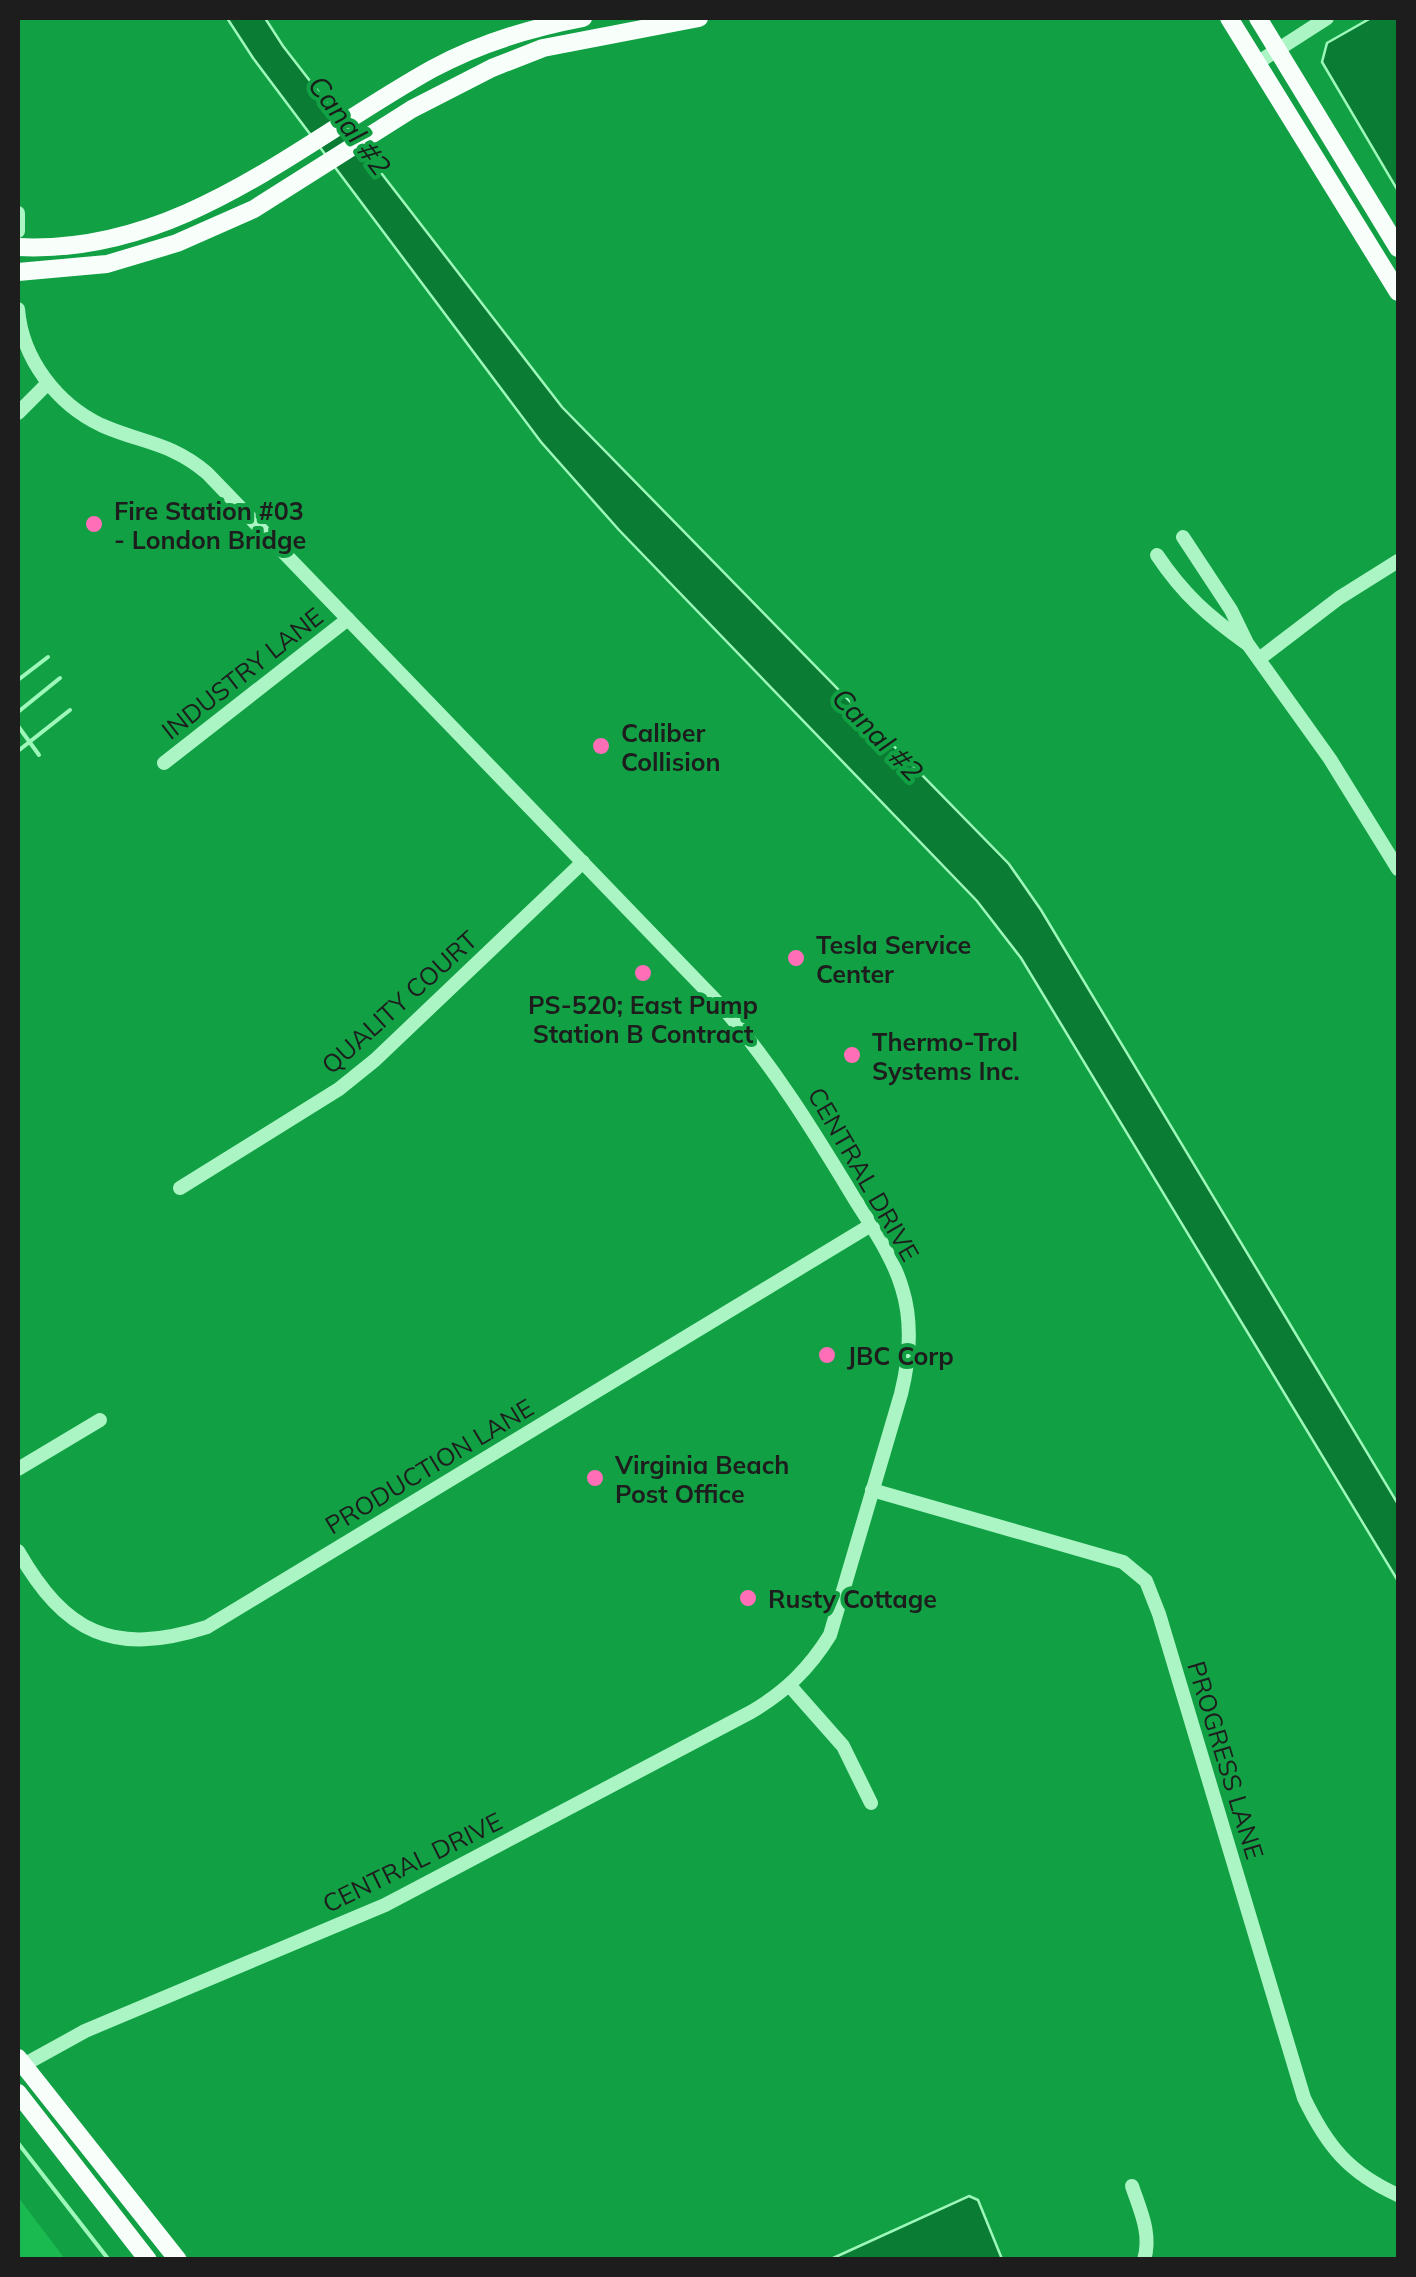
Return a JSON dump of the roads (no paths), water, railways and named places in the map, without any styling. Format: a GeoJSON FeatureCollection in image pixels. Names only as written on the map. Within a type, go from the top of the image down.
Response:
{"type":"FeatureCollection","features":[{"type":"Feature","properties":{"kind":"main road"},"geometry":{"type":"LineString","coordinates":[[18,247],[97,240],[157,227],[228,195],[433,69],[532,28],[584,18]]}},
{"type":"Feature","properties":{"kind":"main road"},"geometry":{"type":"LineString","coordinates":[[18,272],[106,264],[177,243],[224,224],[455,85],[543,48],[652,22],[699,18]]}},
{"type":"Feature","properties":{"kind":"main road"},"geometry":{"type":"LineString","coordinates":[[1229,18],[1398,292]]}},
{"type":"Feature","properties":{"kind":"main road"},"geometry":{"type":"LineString","coordinates":[[1258,18],[1398,248]]}},
{"type":"Feature","properties":{"kind":"main road"},"geometry":{"type":"LineString","coordinates":[[19,2064],[178,2260]]}},
{"type":"Feature","properties":{"kind":"main road"},"geometry":{"type":"LineString","coordinates":[[18,2092],[148,2260]]}},
{"type":"Feature","properties":{"kind":"street"},"geometry":{"type":"LineString","coordinates":[[1257,63],[1326,18]]}},
{"type":"Feature","properties":{"kind":"street"},"geometry":{"type":"LineString","coordinates":[[18,213],[18,231]]}},
{"type":"Feature","properties":{"kind":"street","name":"CENTRAL DRIVE"},"geometry":{"type":"LineString","coordinates":[[18,310],[31,358],[48,384],[87,418],[189,457],[583,862],[756,1047],[788,1088],[899,1278],[910,1335],[908,1366],[830,1635],[790,1686],[751,1712],[385,1905],[85,2031],[19,2064]]}},
{"type":"Feature","properties":{"kind":"street"},"geometry":{"type":"LineString","coordinates":[[18,413],[48,384]]}},
{"type":"Feature","properties":{"kind":"street"},"geometry":{"type":"LineString","coordinates":[[1184,537],[1232,610],[1247,643],[1330,759],[1398,869]]}},
{"type":"Feature","properties":{"kind":"street"},"geometry":{"type":"LineString","coordinates":[[1157,555],[1204,613],[1247,643]]}},
{"type":"Feature","properties":{"kind":"street"},"geometry":{"type":"LineString","coordinates":[[1259,659],[1339,598],[1398,560]]}},
{"type":"Feature","properties":{"kind":"street","name":"INDUSTRY LANE"},"geometry":{"type":"LineString","coordinates":[[164,763],[348,620]]}},
{"type":"Feature","properties":{"kind":"street","name":"QUALITY COURT"},"geometry":{"type":"LineString","coordinates":[[180,1188],[324,1099],[375,1060],[583,862]]}},
{"type":"Feature","properties":{"kind":"street","name":"PRODUCTION LANE"},"geometry":{"type":"LineString","coordinates":[[18,1551],[53,1604],[96,1632],[149,1639],[206,1627],[871,1226]]}},
{"type":"Feature","properties":{"kind":"street"},"geometry":{"type":"LineString","coordinates":[[18,1469],[100,1420]]}},
{"type":"Feature","properties":{"kind":"street","name":"PROGRESS LANE"},"geometry":{"type":"LineString","coordinates":[[872,1490],[1123,1562],[1146,1581],[1304,2098],[1322,2135],[1347,2164],[1374,2184],[1398,2195]]}},
{"type":"Feature","properties":{"kind":"street"},"geometry":{"type":"LineString","coordinates":[[790,1686],[843,1746],[871,1803]]}},
{"type":"Feature","properties":{"kind":"street"},"geometry":{"type":"LineString","coordinates":[[1132,2186],[1146,2229],[1144,2260]]}},
{"type":"Feature","properties":{"kind":"water","name":"Canal #2"},"geometry":{"type":"Polygon","coordinates":[[[227,18],[265,18],[562,407],[1009,864],[1041,910],[1398,1504],[1398,1581],[1021,958],[977,901],[619,530],[541,442],[227,18]]]}},
{"type":"Feature","properties":{"kind":"water"},"geometry":{"type":"Polygon","coordinates":[[[1371,18],[1398,18],[1398,191],[1322,62],[1327,43],[1371,18]]]}},
{"type":"Feature","properties":{"kind":"water"},"geometry":{"type":"Polygon","coordinates":[[[969,2196],[978,2200],[1002,2259],[831,2259],[969,2196]]]}},
{"type":"Feature","properties":{"kind":"waterway"},"geometry":{"type":"LineString","coordinates":[[18,680],[48,657]]}},
{"type":"Feature","properties":{"kind":"waterway"},"geometry":{"type":"LineString","coordinates":[[18,712],[60,678]]}},
{"type":"Feature","properties":{"kind":"waterway"},"geometry":{"type":"LineString","coordinates":[[18,751],[70,710]]}},
{"type":"Feature","properties":{"kind":"waterway"},"geometry":{"type":"LineString","coordinates":[[18,726],[39,755]]}},
{"type":"Feature","properties":{"kind":"waterway"},"geometry":{"type":"LineString","coordinates":[[18,2143],[109,2260]]}},
{"type":"Feature","properties":{"kind":"place","name":"Fire Station #03 - London Bridge"},"geometry":{"type":"Point","coordinates":[94,524]}},
{"type":"Feature","properties":{"kind":"place","name":"Caliber Collision"},"geometry":{"type":"Point","coordinates":[601,746]}},
{"type":"Feature","properties":{"kind":"place","name":"Tesla Service Center"},"geometry":{"type":"Point","coordinates":[796,958]}},
{"type":"Feature","properties":{"kind":"place","name":"PS-520; East Pump Station B Contract"},"geometry":{"type":"Point","coordinates":[643,973]}},
{"type":"Feature","properties":{"kind":"place","name":"Thermo-Trol Systems Inc."},"geometry":{"type":"Point","coordinates":[852,1055]}},
{"type":"Feature","properties":{"kind":"place","name":"JBC Corp"},"geometry":{"type":"Point","coordinates":[827,1355]}},
{"type":"Feature","properties":{"kind":"place","name":"Virginia Beach Post Office"},"geometry":{"type":"Point","coordinates":[595,1478]}},
{"type":"Feature","properties":{"kind":"place","name":"Rusty Cottage"},"geometry":{"type":"Point","coordinates":[748,1598]}}]}
